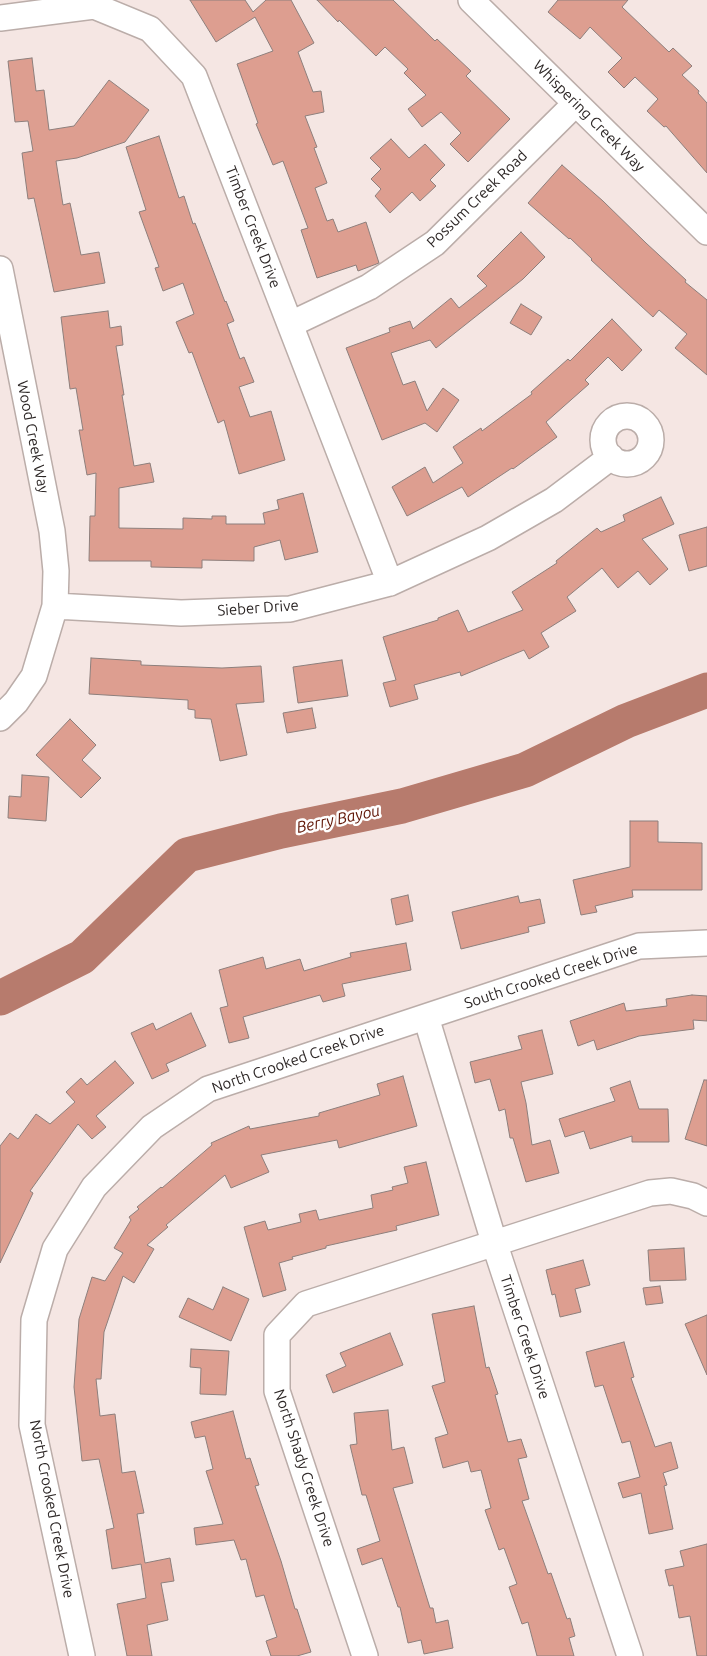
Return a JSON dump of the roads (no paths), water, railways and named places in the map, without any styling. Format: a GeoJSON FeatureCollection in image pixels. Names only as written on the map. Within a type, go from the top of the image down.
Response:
{"type":"FeatureCollection","features":[{"type":"Feature","properties":{"kind":"street","name":"Whispering Creek Way"},"geometry":{"type":"LineString","coordinates":[[471,0],[707,232]]}},
{"type":"Feature","properties":{"kind":"street","name":"Timber Creek Drive"},"geometry":{"type":"LineString","coordinates":[[0,18],[94,6],[150,29],[194,76],[390,583]]}},
{"type":"Feature","properties":{"kind":"street","name":"Possum Creek Road"},"geometry":{"type":"LineString","coordinates":[[290,324],[369,287],[435,243],[575,104]]}},
{"type":"Feature","properties":{"kind":"street","name":"Wood Creek Way"},"geometry":{"type":"LineString","coordinates":[[0,269],[52,531],[56,571],[55,606]]}},
{"type":"Feature","properties":{"kind":"street","name":"Sieber Drive"},"geometry":{"type":"LineString","coordinates":[[55,606],[181,613],[290,609],[390,583],[488,538],[554,500],[611,457]]}},
{"type":"Feature","properties":{"kind":"street"},"geometry":{"type":"LineString","coordinates":[[0,718],[16,702],[34,676],[55,606]]}},
{"type":"Feature","properties":{"kind":"street","name":"South Crooked Creek Drive"},"geometry":{"type":"LineString","coordinates":[[426,1017],[638,946],[707,943]]}},
{"type":"Feature","properties":{"kind":"street","name":"Timber Creek Drive"},"geometry":{"type":"LineString","coordinates":[[426,1017],[494,1242],[630,1656]]}},
{"type":"Feature","properties":{"kind":"street","name":"North Crooked Creek Drive"},"geometry":{"type":"LineString","coordinates":[[82,1656],[32,1425],[34,1320],[55,1248],[94,1187],[152,1127],[208,1089],[426,1017]]}},
{"type":"Feature","properties":{"kind":"street","name":"North Shady Creek Drive"},"geometry":{"type":"LineString","coordinates":[[365,1656],[277,1391],[277,1334],[306,1304],[650,1193],[671,1191],[693,1196],[707,1203]]}},
{"type":"Feature","properties":{"kind":"waterway","name":"Berry Bayou"},"geometry":{"type":"LineString","coordinates":[[0,998],[82,957],[187,855],[281,831],[402,806],[525,770],[626,721],[707,690]]}}]}
